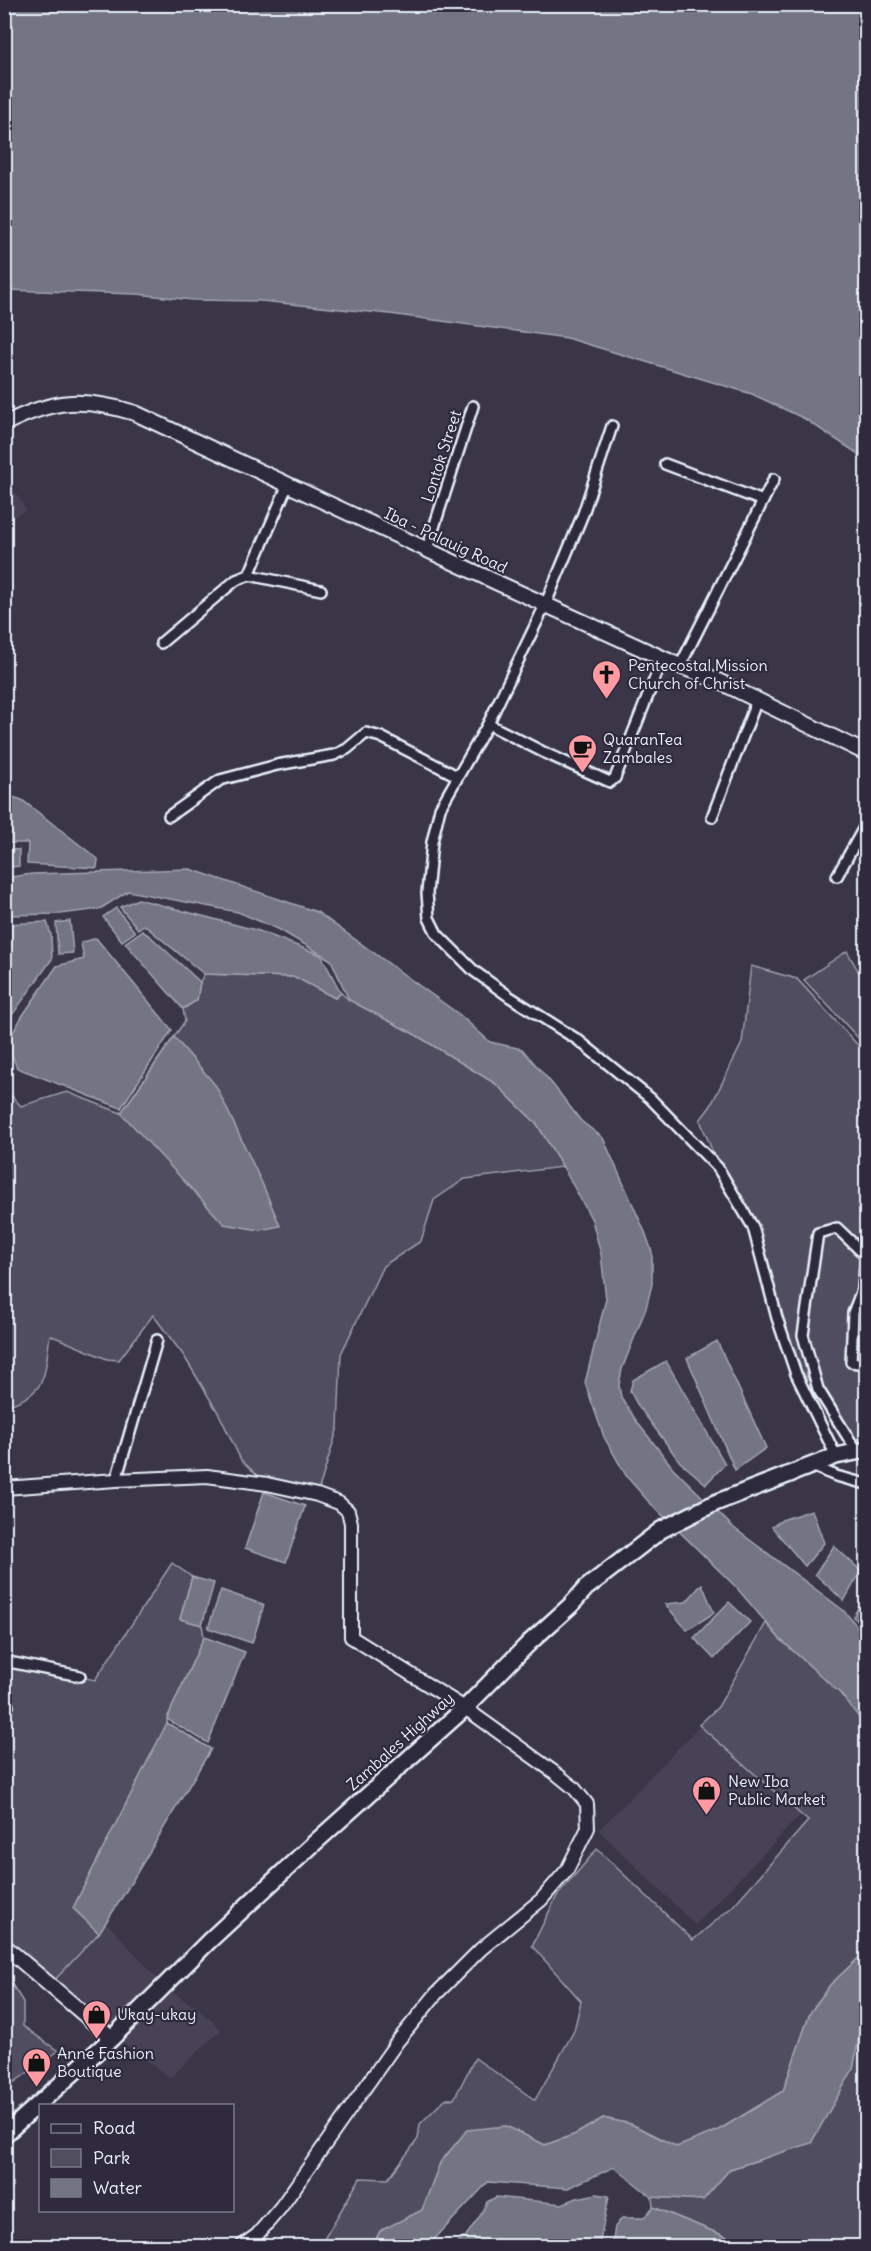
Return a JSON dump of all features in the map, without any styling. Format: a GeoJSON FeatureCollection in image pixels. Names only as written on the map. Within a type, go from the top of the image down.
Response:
{"type":"FeatureCollection","features":[{"type":"Feature","properties":{"kind":"main road","name":"Iba - Palauig Road"},"geometry":{"type":"LineString","coordinates":[[4,424],[48,406],[73,402],[104,404],[135,413],[498,583],[680,666],[714,679],[867,753]]}},
{"type":"Feature","properties":{"kind":"main road","name":"Zambales Highway"},"geometry":{"type":"LineString","coordinates":[[4,2135],[112,2038],[218,1933],[465,1707],[586,1588],[666,1527],[715,1503],[810,1465],[836,1456],[862,1451]]}},
{"type":"Feature","properties":{"kind":"main road"},"geometry":{"type":"LineString","coordinates":[[4,1946],[112,2038]]}},
{"type":"Feature","properties":{"kind":"street","name":"Lontok Street"},"geometry":{"type":"LineString","coordinates":[[427,549],[473,406]]}},
{"type":"Feature","properties":{"kind":"street"},"geometry":{"type":"LineString","coordinates":[[612,426],[583,514],[546,603],[488,724],[440,808],[432,842],[427,892],[429,918],[438,934],[474,971],[578,1040],[650,1098],[718,1168],[753,1227],[777,1318],[796,1374],[836,1456]]}},
{"type":"Feature","properties":{"kind":"street"},"geometry":{"type":"LineString","coordinates":[[665,464],[763,501]]}},
{"type":"Feature","properties":{"kind":"street"},"geometry":{"type":"LineString","coordinates":[[680,666],[774,479]]}},
{"type":"Feature","properties":{"kind":"street"},"geometry":{"type":"LineString","coordinates":[[249,575],[288,484]]}},
{"type":"Feature","properties":{"kind":"street"},"geometry":{"type":"LineString","coordinates":[[161,643],[236,580],[249,575],[321,590]]}},
{"type":"Feature","properties":{"kind":"street"},"geometry":{"type":"LineString","coordinates":[[488,724],[610,782],[615,778],[663,658]]}},
{"type":"Feature","properties":{"kind":"street"},"geometry":{"type":"LineString","coordinates":[[712,817],[757,700]]}},
{"type":"Feature","properties":{"kind":"street"},"geometry":{"type":"LineString","coordinates":[[169,816],[220,780],[277,765],[334,755],[347,749],[366,733],[381,737],[457,777]]}},
{"type":"Feature","properties":{"kind":"street"},"geometry":{"type":"LineString","coordinates":[[837,876],[867,824]]}},
{"type":"Feature","properties":{"kind":"street"},"geometry":{"type":"LineString","coordinates":[[862,1451],[818,1389],[803,1335],[818,1233],[837,1228],[866,1256],[863,1287],[853,1313],[850,1343],[851,1362],[867,1364]]}},
{"type":"Feature","properties":{"kind":"street"},"geometry":{"type":"LineString","coordinates":[[116,1480],[157,1340]]}},
{"type":"Feature","properties":{"kind":"street"},"geometry":{"type":"LineString","coordinates":[[810,1465],[836,1476],[867,1484]]}},
{"type":"Feature","properties":{"kind":"street"},"geometry":{"type":"LineString","coordinates":[[4,1488],[207,1476],[267,1484],[317,1495],[339,1503],[348,1511],[351,1523],[351,1638],[465,1707],[574,1788],[586,1804],[588,1828],[567,1870],[541,1900],[481,1949],[436,1994],[397,2042],[281,2207],[257,2235],[242,2247]]}},
{"type":"Feature","properties":{"kind":"street"},"geometry":{"type":"LineString","coordinates":[[4,1661],[80,1676]]}},
{"type":"Feature","properties":{"kind":"street"},"geometry":{"type":"LineString","coordinates":[[4,2243],[9,2247]]}},
{"type":"Feature","properties":{"kind":"shaded area"},"geometry":{"type":"Polygon","coordinates":[[[4,474],[26,510],[5,523],[4,523],[4,474]]]}},
{"type":"Feature","properties":{"kind":"shaded area","name":"New Iba Public Market"},"geometry":{"type":"Polygon","coordinates":[[[718,1707],[814,1801],[695,1925],[599,1830],[718,1707]]]}},
{"type":"Feature","properties":{"kind":"shaded area"},"geometry":{"type":"Polygon","coordinates":[[[107,1923],[163,1985],[112,2035],[52,1984],[99,1935],[107,1923]]]}},
{"type":"Feature","properties":{"kind":"shaded area"},"geometry":{"type":"Polygon","coordinates":[[[165,1988],[198,2008],[221,2030],[170,2078],[116,2037],[165,1988]]]}},
{"type":"Feature","properties":{"kind":"green space"},"geometry":{"type":"Polygon","coordinates":[[[847,951],[866,985],[866,1046],[804,980],[847,951]]]}},
{"type":"Feature","properties":{"kind":"green space"},"geometry":{"type":"Polygon","coordinates":[[[751,966],[797,979],[866,1054],[866,1438],[853,1441],[796,1363],[778,1311],[754,1222],[718,1165],[700,1120],[710,1107],[742,1043],[751,966]]]}},
{"type":"Feature","properties":{"kind":"green space"},"geometry":{"type":"Polygon","coordinates":[[[204,974],[295,977],[335,998],[341,993],[349,1000],[416,1035],[496,1084],[537,1124],[563,1167],[465,1179],[434,1200],[421,1241],[383,1266],[341,1354],[338,1427],[317,1495],[267,1484],[241,1460],[219,1414],[184,1356],[153,1315],[119,1360],[107,1359],[50,1335],[45,1371],[37,1389],[19,1401],[5,1406],[4,1105],[8,1092],[21,1106],[67,1092],[121,1113],[185,1021],[183,1009],[197,1000],[204,974]]]}},
{"type":"Feature","properties":{"kind":"green space"},"geometry":{"type":"Polygon","coordinates":[[[172,1563],[192,1577],[180,1619],[202,1625],[204,1637],[167,1719],[167,1724],[73,1908],[99,1933],[50,1985],[5,1946],[5,1661],[95,1680],[172,1563]]]}},
{"type":"Feature","properties":{"kind":"green space"},"geometry":{"type":"Polygon","coordinates":[[[766,1623],[780,1639],[840,1693],[866,1726],[866,1951],[830,1985],[810,2013],[783,2091],[717,2131],[677,2147],[631,2124],[603,2118],[576,2134],[545,2145],[506,2126],[440,2163],[422,2211],[380,2231],[373,2246],[320,2246],[360,2178],[388,2179],[418,2139],[420,2124],[445,2099],[454,2099],[475,2058],[535,2100],[574,2031],[581,2001],[532,1946],[557,1896],[597,1849],[693,1940],[733,1906],[808,1821],[699,1725],[718,1707],[766,1623]]]}},
{"type":"Feature","properties":{"kind":"green space"},"geometry":{"type":"Polygon","coordinates":[[[11,1983],[23,2002],[23,2026],[58,2051],[13,2083],[4,2074],[5,1989],[11,1983]]]}},
{"type":"Feature","properties":{"kind":"green space"},"geometry":{"type":"Polygon","coordinates":[[[866,2011],[866,2246],[749,2246],[653,2207],[652,2197],[703,2200],[730,2169],[811,2143],[853,2069],[863,2016],[866,2011]]]}},
{"type":"Feature","properties":{"kind":"water"},"geometry":{"type":"Polygon","coordinates":[[[5,4],[866,5],[866,459],[805,419],[752,394],[567,338],[390,314],[261,301],[193,300],[137,294],[5,290],[5,4]]]}},
{"type":"Feature","properties":{"kind":"water"},"geometry":{"type":"Polygon","coordinates":[[[4,796],[22,800],[98,859],[97,868],[27,864],[28,843],[5,843],[4,796]]]}},
{"type":"Feature","properties":{"kind":"water"},"geometry":{"type":"Polygon","coordinates":[[[4,849],[19,850],[19,866],[5,868],[4,849]]]}},
{"type":"Feature","properties":{"kind":"water"},"geometry":{"type":"Polygon","coordinates":[[[190,869],[317,912],[460,1015],[490,1042],[522,1049],[581,1121],[603,1138],[652,1252],[652,1284],[646,1308],[622,1369],[619,1385],[621,1397],[637,1422],[673,1468],[734,1528],[843,1610],[866,1636],[866,1726],[840,1693],[780,1639],[736,1587],[648,1501],[627,1477],[604,1437],[585,1383],[606,1299],[601,1254],[592,1220],[537,1124],[496,1084],[416,1035],[349,1000],[331,960],[280,930],[238,912],[128,891],[100,909],[60,914],[5,915],[4,878],[32,874],[190,869]]]}},
{"type":"Feature","properties":{"kind":"water"},"geometry":{"type":"Polygon","coordinates":[[[138,899],[259,931],[321,955],[341,993],[335,998],[295,977],[204,974],[144,925],[138,929],[120,907],[138,899]]]}},
{"type":"Feature","properties":{"kind":"water"},"geometry":{"type":"Polygon","coordinates":[[[116,908],[135,932],[122,941],[103,917],[116,908]]]}},
{"type":"Feature","properties":{"kind":"water"},"geometry":{"type":"Polygon","coordinates":[[[70,921],[73,953],[58,954],[56,923],[70,921]]]}},
{"type":"Feature","properties":{"kind":"water"},"geometry":{"type":"Polygon","coordinates":[[[47,922],[51,935],[52,959],[5,1025],[5,924],[47,922]]]}},
{"type":"Feature","properties":{"kind":"water"},"geometry":{"type":"Polygon","coordinates":[[[142,931],[200,982],[197,1000],[183,1009],[125,943],[142,931]]]}},
{"type":"Feature","properties":{"kind":"water"},"geometry":{"type":"Polygon","coordinates":[[[96,938],[172,1030],[121,1108],[17,1068],[7,1043],[23,1015],[57,966],[84,959],[81,943],[96,938]]]}},
{"type":"Feature","properties":{"kind":"water"},"geometry":{"type":"Polygon","coordinates":[[[174,1037],[216,1086],[280,1226],[260,1230],[224,1224],[121,1113],[174,1037]]]}},
{"type":"Feature","properties":{"kind":"water"},"geometry":{"type":"Polygon","coordinates":[[[717,1341],[766,1448],[735,1470],[687,1358],[717,1341]]]}},
{"type":"Feature","properties":{"kind":"water"},"geometry":{"type":"Polygon","coordinates":[[[666,1361],[725,1464],[706,1484],[680,1462],[630,1391],[633,1380],[666,1361]]]}},
{"type":"Feature","properties":{"kind":"water"},"geometry":{"type":"Polygon","coordinates":[[[264,1492],[305,1506],[286,1562],[245,1548],[264,1492]]]}},
{"type":"Feature","properties":{"kind":"water"},"geometry":{"type":"Polygon","coordinates":[[[812,1510],[824,1543],[805,1566],[772,1527],[782,1520],[812,1510]]]}},
{"type":"Feature","properties":{"kind":"water"},"geometry":{"type":"Polygon","coordinates":[[[834,1546],[861,1571],[844,1601],[815,1574],[834,1546]]]}},
{"type":"Feature","properties":{"kind":"water"},"geometry":{"type":"Polygon","coordinates":[[[192,1577],[214,1583],[202,1625],[180,1619],[192,1577]]]}},
{"type":"Feature","properties":{"kind":"water"},"geometry":{"type":"Polygon","coordinates":[[[702,1584],[714,1613],[687,1630],[665,1604],[686,1602],[702,1584]]]}},
{"type":"Feature","properties":{"kind":"water"},"geometry":{"type":"Polygon","coordinates":[[[221,1590],[264,1605],[252,1643],[208,1628],[221,1590]]]}},
{"type":"Feature","properties":{"kind":"water"},"geometry":{"type":"Polygon","coordinates":[[[866,1593],[866,1626],[853,1617],[866,1593]]]}},
{"type":"Feature","properties":{"kind":"water"},"geometry":{"type":"Polygon","coordinates":[[[729,1602],[750,1622],[714,1659],[694,1638],[729,1602]]]}},
{"type":"Feature","properties":{"kind":"water"},"geometry":{"type":"Polygon","coordinates":[[[204,1637],[245,1652],[208,1743],[167,1719],[204,1637]]]}},
{"type":"Feature","properties":{"kind":"water"},"geometry":{"type":"Polygon","coordinates":[[[167,1723],[211,1749],[99,1933],[73,1908],[167,1723]]]}},
{"type":"Feature","properties":{"kind":"water"},"geometry":{"type":"Polygon","coordinates":[[[866,1951],[866,2011],[863,2016],[853,2069],[811,2143],[730,2169],[703,2200],[652,2197],[614,2167],[568,2188],[488,2182],[428,2246],[373,2246],[380,2231],[422,2210],[440,2163],[467,2130],[506,2126],[545,2145],[576,2134],[603,2118],[631,2124],[677,2147],[717,2131],[783,2091],[810,2013],[830,1985],[866,1951]]]}},
{"type":"Feature","properties":{"kind":"water"},"geometry":{"type":"Polygon","coordinates":[[[597,2194],[609,2196],[599,2246],[454,2246],[466,2236],[487,2202],[496,2197],[562,2204],[597,2194]]]}},
{"type":"Feature","properties":{"kind":"water"},"geometry":{"type":"Polygon","coordinates":[[[653,2207],[749,2246],[612,2246],[615,2227],[622,2218],[644,2218],[653,2207]]]}},
{"type":"Feature","properties":{"kind":"place","name":"Pentecostal Mission Church of Christ"},"geometry":{"type":"Point","coordinates":[607,700]}},
{"type":"Feature","properties":{"kind":"place","name":"QuaranTea Zambales"},"geometry":{"type":"Point","coordinates":[582,774]}},
{"type":"Feature","properties":{"kind":"place","name":"New Iba Public Market"},"geometry":{"type":"Point","coordinates":[707,1816]}},
{"type":"Feature","properties":{"kind":"place","name":"Ukay-ukay"},"geometry":{"type":"Point","coordinates":[96,2040]}},
{"type":"Feature","properties":{"kind":"place","name":"Anne Fashion Boutique"},"geometry":{"type":"Point","coordinates":[36,2088]}}]}
